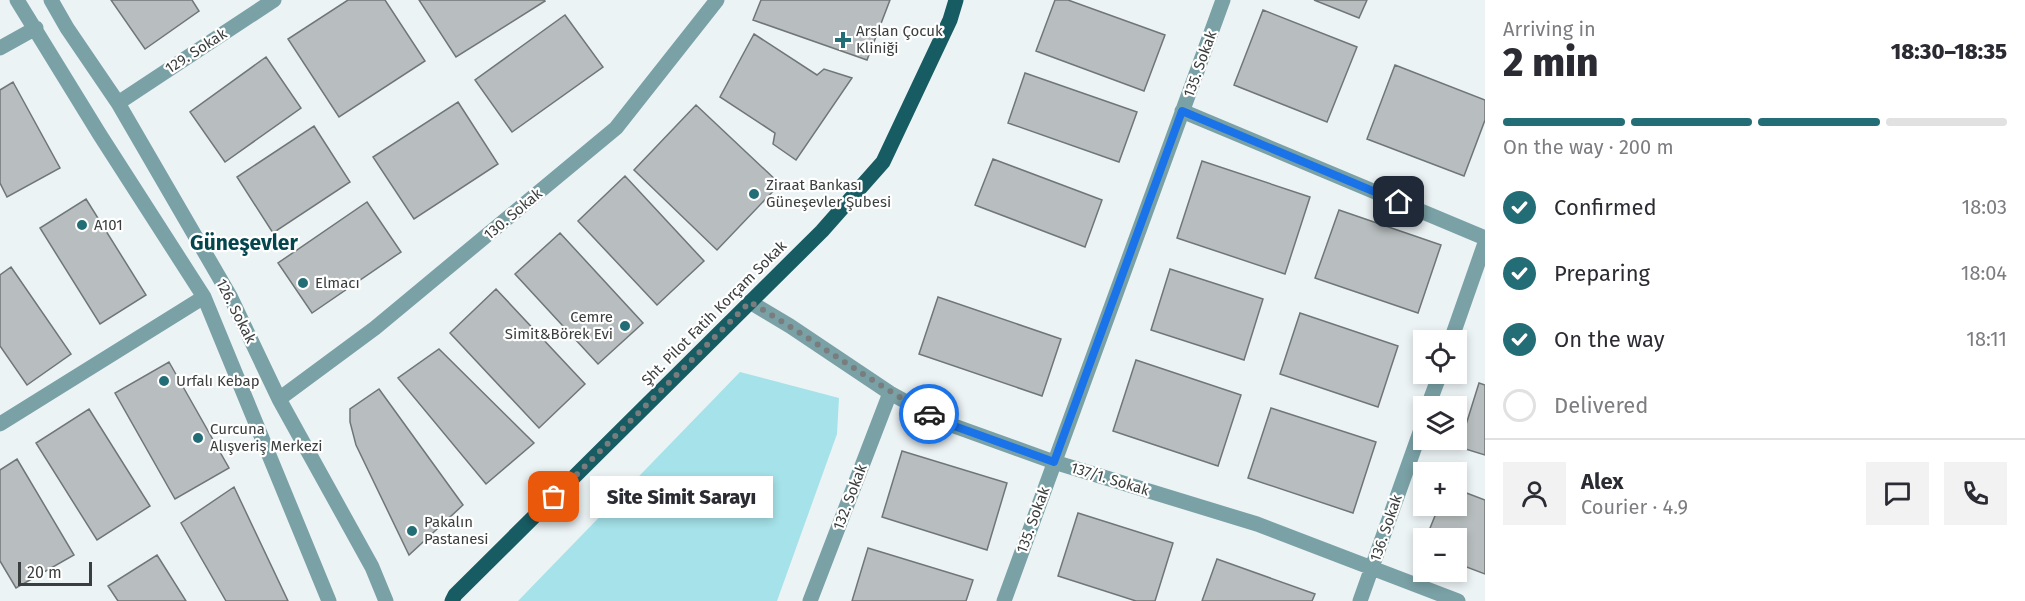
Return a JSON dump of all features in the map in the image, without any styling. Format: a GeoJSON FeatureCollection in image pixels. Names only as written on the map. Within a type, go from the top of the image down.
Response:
{"type":"FeatureCollection","features":[{"type":"Feature","properties":{"kind":"main road","name":"Şht. Pilot Fatih Korçam Sokak"},"geometry":{"type":"LineString","coordinates":[[950,20],[956,0]]}},
{"type":"Feature","properties":{"kind":"main road","name":"Şht. Pilot Fatih Korçam Sokak"},"geometry":{"type":"LineString","coordinates":[[450,599],[822,231],[883,162],[961,0]]}},
{"type":"Feature","properties":{"kind":"street","name":"126. Sokak"},"geometry":{"type":"LineString","coordinates":[[17,0],[204,297],[329,601]]}},
{"type":"Feature","properties":{"kind":"street","name":"126. Sokak"},"geometry":{"type":"LineString","coordinates":[[51,0],[117,103],[230,296],[279,399],[372,567],[386,601]]}},
{"type":"Feature","properties":{"kind":"street","name":"129. Sokak"},"geometry":{"type":"LineString","coordinates":[[117,103],[274,0]]}},
{"type":"Feature","properties":{"kind":"street","name":"130. Sokak"},"geometry":{"type":"LineString","coordinates":[[279,399],[375,328],[616,128],[717,0]]}},
{"type":"Feature","properties":{"kind":"street","name":"135. Sokak"},"geometry":{"type":"LineString","coordinates":[[1004,601],[1223,0]]}},
{"type":"Feature","properties":{"kind":"street"},"geometry":{"type":"LineString","coordinates":[[0,48],[36,28]]}},
{"type":"Feature","properties":{"kind":"street"},"geometry":{"type":"LineString","coordinates":[[1182,111],[1485,238]]}},
{"type":"Feature","properties":{"kind":"street"},"geometry":{"type":"LineString","coordinates":[[1455,330],[1485,243]]}},
{"type":"Feature","properties":{"kind":"street"},"geometry":{"type":"LineString","coordinates":[[0,424],[204,297]]}},
{"type":"Feature","properties":{"kind":"street","name":"137/1. Sokak"},"geometry":{"type":"LineString","coordinates":[[750,302],[890,393],[943,422],[1054,462],[1257,524],[1458,601]]}},
{"type":"Feature","properties":{"kind":"street","name":"132. Sokak"},"geometry":{"type":"LineString","coordinates":[[810,601],[890,393]]}},
{"type":"Feature","properties":{"kind":"street","name":"136. Sokak"},"geometry":{"type":"LineString","coordinates":[[1360,601],[1414,450]]}},
{"type":"Feature","properties":{"kind":"shaded area"},"geometry":{"type":"Polygon","coordinates":[[[740,372],[839,398],[837,434],[777,601],[518,601],[740,372]]]}},
{"type":"Feature","properties":{"kind":"building"},"geometry":{"type":"Polygon","coordinates":[[[111,0],[192,0],[199,11],[145,49],[111,0]]]}},
{"type":"Feature","properties":{"kind":"building"},"geometry":{"type":"Polygon","coordinates":[[[348,0],[385,0],[425,61],[339,117],[288,39],[348,0]]]}},
{"type":"Feature","properties":{"kind":"building"},"geometry":{"type":"Polygon","coordinates":[[[419,0],[544,0],[545,1],[456,57],[419,0]]]}},
{"type":"Feature","properties":{"kind":"building","name":"Arslan Çocuk Kliniği"},"geometry":{"type":"Polygon","coordinates":[[[761,0],[890,0],[867,60],[753,20],[761,0]]]}},
{"type":"Feature","properties":{"kind":"building"},"geometry":{"type":"Polygon","coordinates":[[[1055,0],[1068,0],[1165,35],[1144,91],[1036,51],[1055,0]]]}},
{"type":"Feature","properties":{"kind":"building"},"geometry":{"type":"Polygon","coordinates":[[[1314,0],[1367,0],[1359,18],[1314,0]]]}},
{"type":"Feature","properties":{"kind":"building"},"geometry":{"type":"Polygon","coordinates":[[[1263,10],[1357,47],[1327,122],[1234,85],[1263,10]]]}},
{"type":"Feature","properties":{"kind":"building"},"geometry":{"type":"Polygon","coordinates":[[[565,15],[603,67],[512,132],[475,80],[565,15]]]}},
{"type":"Feature","properties":{"kind":"building"},"geometry":{"type":"Polygon","coordinates":[[[754,34],[817,75],[824,69],[852,78],[796,160],[773,144],[775,133],[720,97],[754,34]]]}},
{"type":"Feature","properties":{"kind":"building"},"geometry":{"type":"Polygon","coordinates":[[[266,57],[301,108],[225,162],[190,112],[266,57]]]}},
{"type":"Feature","properties":{"kind":"building"},"geometry":{"type":"Polygon","coordinates":[[[1395,65],[1485,100],[1485,120],[1464,176],[1367,139],[1395,65]]]}},
{"type":"Feature","properties":{"kind":"building"},"geometry":{"type":"Polygon","coordinates":[[[1025,73],[1137,112],[1119,162],[1008,123],[1025,73]]]}},
{"type":"Feature","properties":{"kind":"building"},"geometry":{"type":"Polygon","coordinates":[[[13,82],[60,168],[7,197],[0,183],[0,90],[13,82]]]}},
{"type":"Feature","properties":{"kind":"building"},"geometry":{"type":"Polygon","coordinates":[[[458,102],[498,164],[414,219],[373,157],[458,102]]]}},
{"type":"Feature","properties":{"kind":"building"},"geometry":{"type":"Polygon","coordinates":[[[696,105],[780,184],[717,250],[634,170],[696,105]]]}},
{"type":"Feature","properties":{"kind":"building"},"geometry":{"type":"Polygon","coordinates":[[[314,126],[350,182],[273,233],[237,177],[314,126]]]}},
{"type":"Feature","properties":{"kind":"building"},"geometry":{"type":"Polygon","coordinates":[[[993,159],[1102,200],[1085,247],[975,205],[993,159]]]}},
{"type":"Feature","properties":{"kind":"building"},"geometry":{"type":"Polygon","coordinates":[[[1202,161],[1310,197],[1285,274],[1177,238],[1202,161]]]}},
{"type":"Feature","properties":{"kind":"building"},"geometry":{"type":"Polygon","coordinates":[[[625,176],[704,261],[657,305],[578,221],[625,176]]]}},
{"type":"Feature","properties":{"kind":"building"},"geometry":{"type":"Polygon","coordinates":[[[86,199],[146,295],[100,324],[40,228],[86,199]]]}},
{"type":"Feature","properties":{"kind":"building"},"geometry":{"type":"Polygon","coordinates":[[[367,202],[401,252],[312,313],[278,263],[367,202]]]}},
{"type":"Feature","properties":{"kind":"building"},"geometry":{"type":"Polygon","coordinates":[[[1339,210],[1441,245],[1418,313],[1315,278],[1339,210]]]}},
{"type":"Feature","properties":{"kind":"building"},"geometry":{"type":"Polygon","coordinates":[[[560,233],[643,323],[598,364],[515,274],[560,233]]]}},
{"type":"Feature","properties":{"kind":"building"},"geometry":{"type":"Polygon","coordinates":[[[11,267],[71,354],[27,385],[0,346],[0,275],[11,267]]]}},
{"type":"Feature","properties":{"kind":"building"},"geometry":{"type":"Polygon","coordinates":[[[1170,269],[1263,299],[1244,360],[1151,330],[1170,269]]]}},
{"type":"Feature","properties":{"kind":"building"},"geometry":{"type":"Polygon","coordinates":[[[496,289],[585,384],[539,428],[450,333],[496,289]]]}},
{"type":"Feature","properties":{"kind":"building"},"geometry":{"type":"Polygon","coordinates":[[[938,297],[1061,339],[1042,396],[919,354],[938,297]]]}},
{"type":"Feature","properties":{"kind":"building"},"geometry":{"type":"Polygon","coordinates":[[[1300,313],[1398,346],[1378,407],[1280,374],[1300,313]]]}},
{"type":"Feature","properties":{"kind":"building"},"geometry":{"type":"Polygon","coordinates":[[[439,349],[534,443],[486,484],[398,378],[439,349]]]}},
{"type":"Feature","properties":{"kind":"building"},"geometry":{"type":"Polygon","coordinates":[[[1136,360],[1241,395],[1218,466],[1113,431],[1136,360]]]}},
{"type":"Feature","properties":{"kind":"building"},"geometry":{"type":"Polygon","coordinates":[[[169,362],[229,468],[175,499],[115,393],[169,362]]]}},
{"type":"Feature","properties":{"kind":"building"},"geometry":{"type":"Polygon","coordinates":[[[1479,383],[1485,385],[1485,455],[1467,449],[1467,421],[1479,383]]]}},
{"type":"Feature","properties":{"kind":"building"},"geometry":{"type":"Polygon","coordinates":[[[379,389],[463,505],[409,555],[356,445],[350,422],[350,409],[379,389]]]}},
{"type":"Feature","properties":{"kind":"building"},"geometry":{"type":"Polygon","coordinates":[[[1271,408],[1376,442],[1353,513],[1248,478],[1271,408]]]}},
{"type":"Feature","properties":{"kind":"building"},"geometry":{"type":"Polygon","coordinates":[[[89,409],[150,506],[97,540],[36,443],[89,409]]]}},
{"type":"Feature","properties":{"kind":"building"},"geometry":{"type":"Polygon","coordinates":[[[902,451],[1007,483],[987,550],[882,517],[902,451]]]}},
{"type":"Feature","properties":{"kind":"building"},"geometry":{"type":"Polygon","coordinates":[[[17,459],[74,555],[16,588],[0,561],[0,470],[17,459]]]}},
{"type":"Feature","properties":{"kind":"building"},"geometry":{"type":"Polygon","coordinates":[[[234,487],[288,601],[226,601],[181,523],[234,487]]]}},
{"type":"Feature","properties":{"kind":"building"},"geometry":{"type":"Polygon","coordinates":[[[1467,493],[1485,500],[1485,574],[1467,567],[1467,528],[1430,528],[1435,516],[1467,516],[1467,493]]]}},
{"type":"Feature","properties":{"kind":"building"},"geometry":{"type":"Polygon","coordinates":[[[1078,513],[1173,543],[1155,601],[1136,601],[1058,576],[1078,513]]]}},
{"type":"Feature","properties":{"kind":"building"},"geometry":{"type":"Polygon","coordinates":[[[868,548],[973,580],[966,601],[852,601],[868,548]]]}},
{"type":"Feature","properties":{"kind":"building"},"geometry":{"type":"Polygon","coordinates":[[[157,555],[186,601],[118,601],[108,586],[157,555]]]}},
{"type":"Feature","properties":{"kind":"building"},"geometry":{"type":"Polygon","coordinates":[[[1217,559],[1315,594],[1312,601],[1202,601],[1217,559]]]}},
{"type":"Feature","properties":{"kind":"way so far"},"geometry":{"type":"LineString","coordinates":[[554,497],[750,302],[890,393],[929,414]]}},
{"type":"Feature","properties":{"kind":"place","name":"Arslan Çocuk Kliniği"},"geometry":{"type":"Point","coordinates":[843,40]}},
{"type":"Feature","properties":{"kind":"place","name":"Ziraat Bankası Güneşevler Şubesi"},"geometry":{"type":"Point","coordinates":[754,194]}},
{"type":"Feature","properties":{"kind":"place","name":"A101"},"geometry":{"type":"Point","coordinates":[82,225]}},
{"type":"Feature","properties":{"kind":"place","name":"Elmacı"},"geometry":{"type":"Point","coordinates":[303,283]}},
{"type":"Feature","properties":{"kind":"place","name":"Cemre Simit&Börek Evi"},"geometry":{"type":"Point","coordinates":[625,326]}},
{"type":"Feature","properties":{"kind":"place","name":"Urfalı Kebap"},"geometry":{"type":"Point","coordinates":[164,381]}},
{"type":"Feature","properties":{"kind":"place","name":"Curcuna Alışveriş Merkezi"},"geometry":{"type":"Point","coordinates":[198,438]}},
{"type":"Feature","properties":{"kind":"place","name":"Site Simit Sarayı"},"geometry":{"type":"Point","coordinates":[554,497]}},
{"type":"Feature","properties":{"kind":"place","name":"Pakalın Pastanesi"},"geometry":{"type":"Point","coordinates":[412,531]}},
{"type":"Feature","properties":{"kind":"district","name":"Güneşevler"},"geometry":{"type":"Point","coordinates":[244,243]}},
{"type":"Feature","properties":{"kind":"route"},"geometry":{"type":"LineString","coordinates":[[929,414],[943,422],[1054,462],[1182,111],[1399,202]]}}]}
